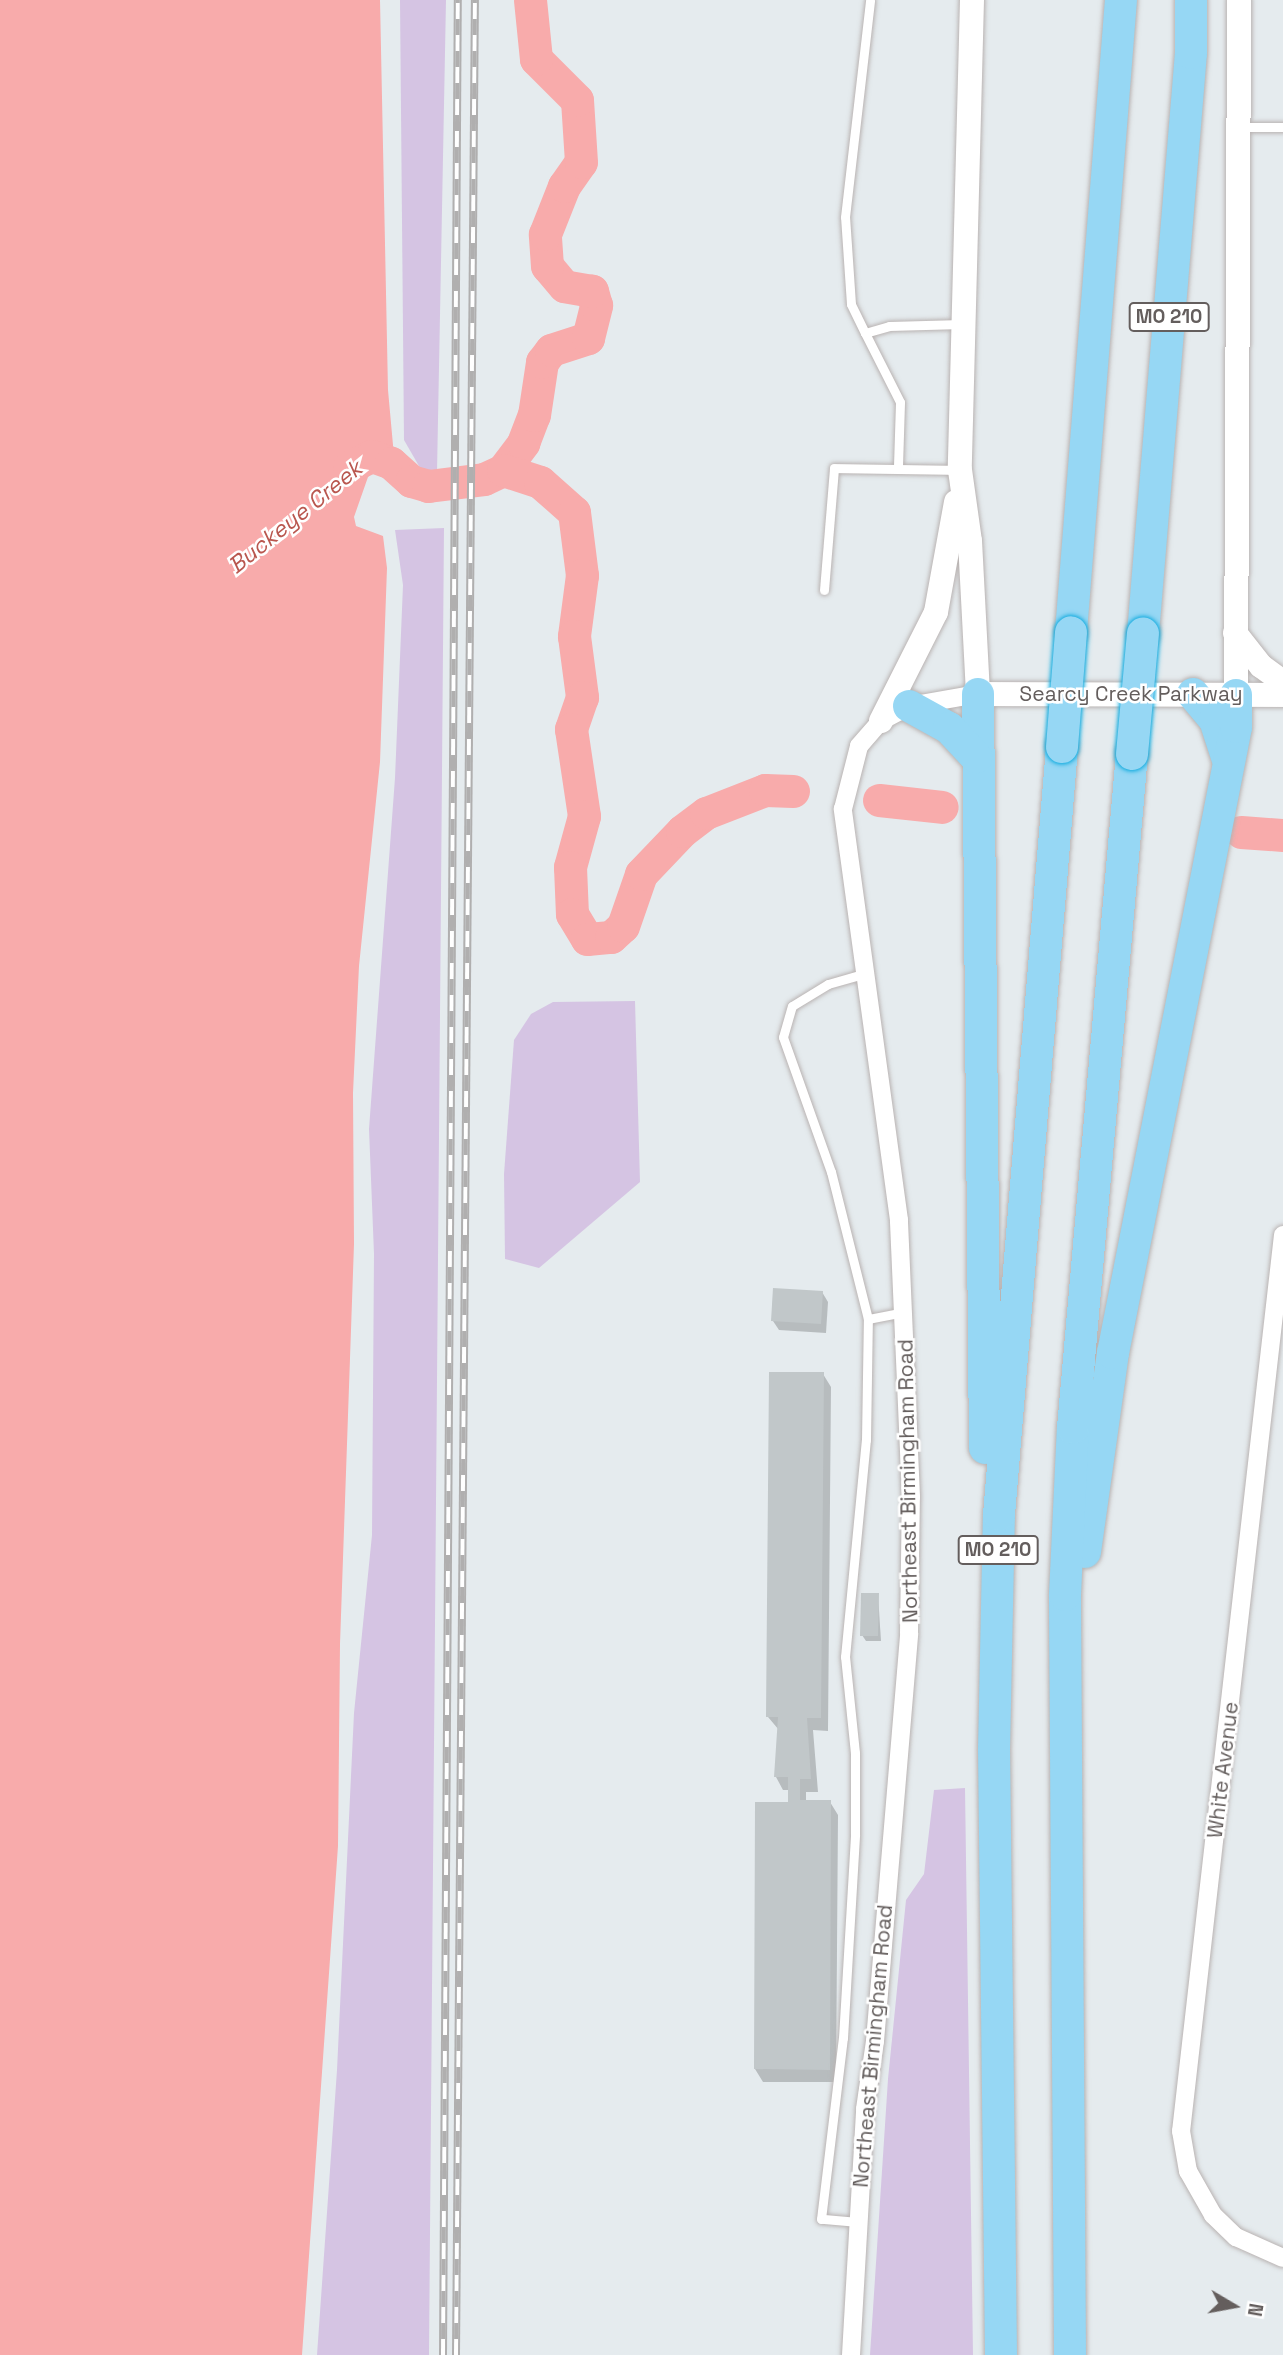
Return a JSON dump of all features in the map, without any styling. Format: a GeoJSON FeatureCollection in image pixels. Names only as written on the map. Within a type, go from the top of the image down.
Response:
{"type":"FeatureCollection","features":[{"type":"Feature","properties":{"kind":"highway","name":"MO 210"},"geometry":{"type":"LineString","coordinates":[[1001,2355],[994,1750],[999,1516],[1121,0]]}},
{"type":"Feature","properties":{"kind":"highway","name":"MO 210"},"geometry":{"type":"LineString","coordinates":[[1070,2355],[1064,1762],[1065,1595],[1073,1428],[1143,634],[1191,53],[1191,0]]}},
{"type":"Feature","properties":{"kind":"highway"},"geometry":{"type":"LineString","coordinates":[[978,694],[976,757],[983,997],[985,1453],[999,1516]]}},
{"type":"Feature","properties":{"kind":"highway"},"geometry":{"type":"LineString","coordinates":[[1193,694],[1215,720],[1227,760]]}},
{"type":"Feature","properties":{"kind":"highway"},"geometry":{"type":"LineString","coordinates":[[1064,1762],[1078,1674],[1086,1543],[1113,1353],[1227,760],[1236,727],[1236,695]]}},
{"type":"Feature","properties":{"kind":"highway"},"geometry":{"type":"LineString","coordinates":[[909,706],[949,728],[976,757]]}},
{"type":"Feature","properties":{"kind":"main road"},"geometry":{"type":"LineString","coordinates":[[881,721],[936,612],[960,470],[966,323],[972,0]]}},
{"type":"Feature","properties":{"kind":"main road"},"geometry":{"type":"LineString","coordinates":[[1236,695],[1239,0]]}},
{"type":"Feature","properties":{"kind":"main road"},"geometry":{"type":"LineString","coordinates":[[960,470],[970,541],[978,694]]}},
{"type":"Feature","properties":{"kind":"main road"},"geometry":{"type":"LineString","coordinates":[[1235,633],[1261,666],[1283,682]]}},
{"type":"Feature","properties":{"kind":"main road","name":"Searcy Creek Parkway"},"geometry":{"type":"LineString","coordinates":[[978,694],[1283,695]]}},
{"type":"Feature","properties":{"kind":"street","name":"Northeast Birmingham Road"},"geometry":{"type":"LineString","coordinates":[[850,2355],[864,2109],[875,2041],[909,1633],[906,1312],[900,1220],[863,974],[843,809],[859,746],[881,721],[909,706],[978,694]]}},
{"type":"Feature","properties":{"kind":"street","name":"White Avenue"},"geometry":{"type":"LineString","coordinates":[[1283,1235],[1181,2131],[1188,2171],[1213,2215],[1236,2237],[1283,2258]]}},
{"type":"Feature","properties":{"kind":"lane"},"geometry":{"type":"LineString","coordinates":[[870,0],[845,217],[851,304],[900,402],[898,466]]}},
{"type":"Feature","properties":{"kind":"lane"},"geometry":{"type":"LineString","coordinates":[[1238,127],[1283,127]]}},
{"type":"Feature","properties":{"kind":"lane"},"geometry":{"type":"LineString","coordinates":[[865,333],[889,326],[966,323]]}},
{"type":"Feature","properties":{"kind":"lane"},"geometry":{"type":"LineString","coordinates":[[824,590],[834,468],[898,466],[960,470]]}},
{"type":"Feature","properties":{"kind":"lane"},"geometry":{"type":"LineString","coordinates":[[858,2222],[821,2219],[844,2038],[854,1847],[856,1753],[845,1657],[866,1440],[868,1319],[831,1172],[783,1037],[784,1022],[799,1000],[863,974]]}},
{"type":"Feature","properties":{"kind":"lane"},"geometry":{"type":"LineString","coordinates":[[868,1319],[906,1312]]}},
{"type":"Feature","properties":{"kind":"shaded area"},"geometry":{"type":"Polygon","coordinates":[[[400,0],[446,0],[437,472],[423,473],[404,440],[400,0]]]}},
{"type":"Feature","properties":{"kind":"shaded area"},"geometry":{"type":"Polygon","coordinates":[[[444,528],[429,2355],[317,2355],[337,2070],[354,1713],[372,1535],[374,1254],[369,1129],[395,778],[403,585],[395,530],[444,528]]]}},
{"type":"Feature","properties":{"kind":"shaded area"},"geometry":{"type":"Polygon","coordinates":[[[635,1001],[640,1182],[539,1268],[505,1259],[504,1174],[514,1040],[531,1014],[553,1002],[635,1001]]]}},
{"type":"Feature","properties":{"kind":"shaded area"},"geometry":{"type":"Polygon","coordinates":[[[965,1788],[973,2355],[870,2355],[888,2079],[906,1900],[924,1874],[934,1790],[965,1788]]]}},
{"type":"Feature","properties":{"kind":"water"},"geometry":{"type":"Polygon","coordinates":[[[0,0],[380,0],[388,390],[394,456],[387,468],[376,469],[368,477],[354,517],[356,526],[383,536],[387,568],[380,762],[359,966],[353,1093],[354,1244],[340,1644],[338,1846],[302,2355],[0,2355],[0,0]]]}},
{"type":"Feature","properties":{"kind":"building"},"geometry":{"type":"Polygon","coordinates":[[[773,1288],[823,1291],[821,1324],[771,1321],[773,1288]]]}},
{"type":"Feature","properties":{"kind":"building"},"geometry":{"type":"Polygon","coordinates":[[[769,1372],[824,1372],[821,1718],[807,1718],[811,1779],[800,1779],[800,1800],[831,1800],[830,2070],[754,2069],[755,1802],[788,1802],[788,1777],[774,1777],[778,1717],[766,1717],[769,1372]]]}},
{"type":"Feature","properties":{"kind":"building"},"geometry":{"type":"Polygon","coordinates":[[[861,1593],[879,1593],[878,1636],[860,1636],[861,1593]]]}},
{"type":"Feature","properties":{"kind":"waterway","name":"Buckeye Creek"},"geometry":{"type":"LineString","coordinates":[[349,467],[372,456],[391,463],[411,481],[428,486],[484,479],[503,470],[523,443],[534,415],[542,362],[551,350],[588,338],[596,305],[592,291],[564,286],[547,266],[545,234],[564,186],[581,162],[577,100],[536,59],[530,0]]}},
{"type":"Feature","properties":{"kind":"waterway"},"geometry":{"type":"LineString","coordinates":[[503,470],[540,482],[574,512],[582,575],[574,636],[582,697],[571,729],[584,816],[570,867],[572,914],[587,939],[611,937],[623,926],[641,874],[682,831],[706,813],[765,790],[793,791]]}},
{"type":"Feature","properties":{"kind":"waterway"},"geometry":{"type":"LineString","coordinates":[[879,800],[942,807]]}},
{"type":"Feature","properties":{"kind":"waterway"},"geometry":{"type":"LineString","coordinates":[[1241,832],[1283,835]]}},
{"type":"Feature","properties":{"kind":"railway"},"geometry":{"type":"LineString","coordinates":[[443,2355],[458,0]]}},
{"type":"Feature","properties":{"kind":"railway"},"geometry":{"type":"LineString","coordinates":[[456,2355],[475,0]]}}]}
